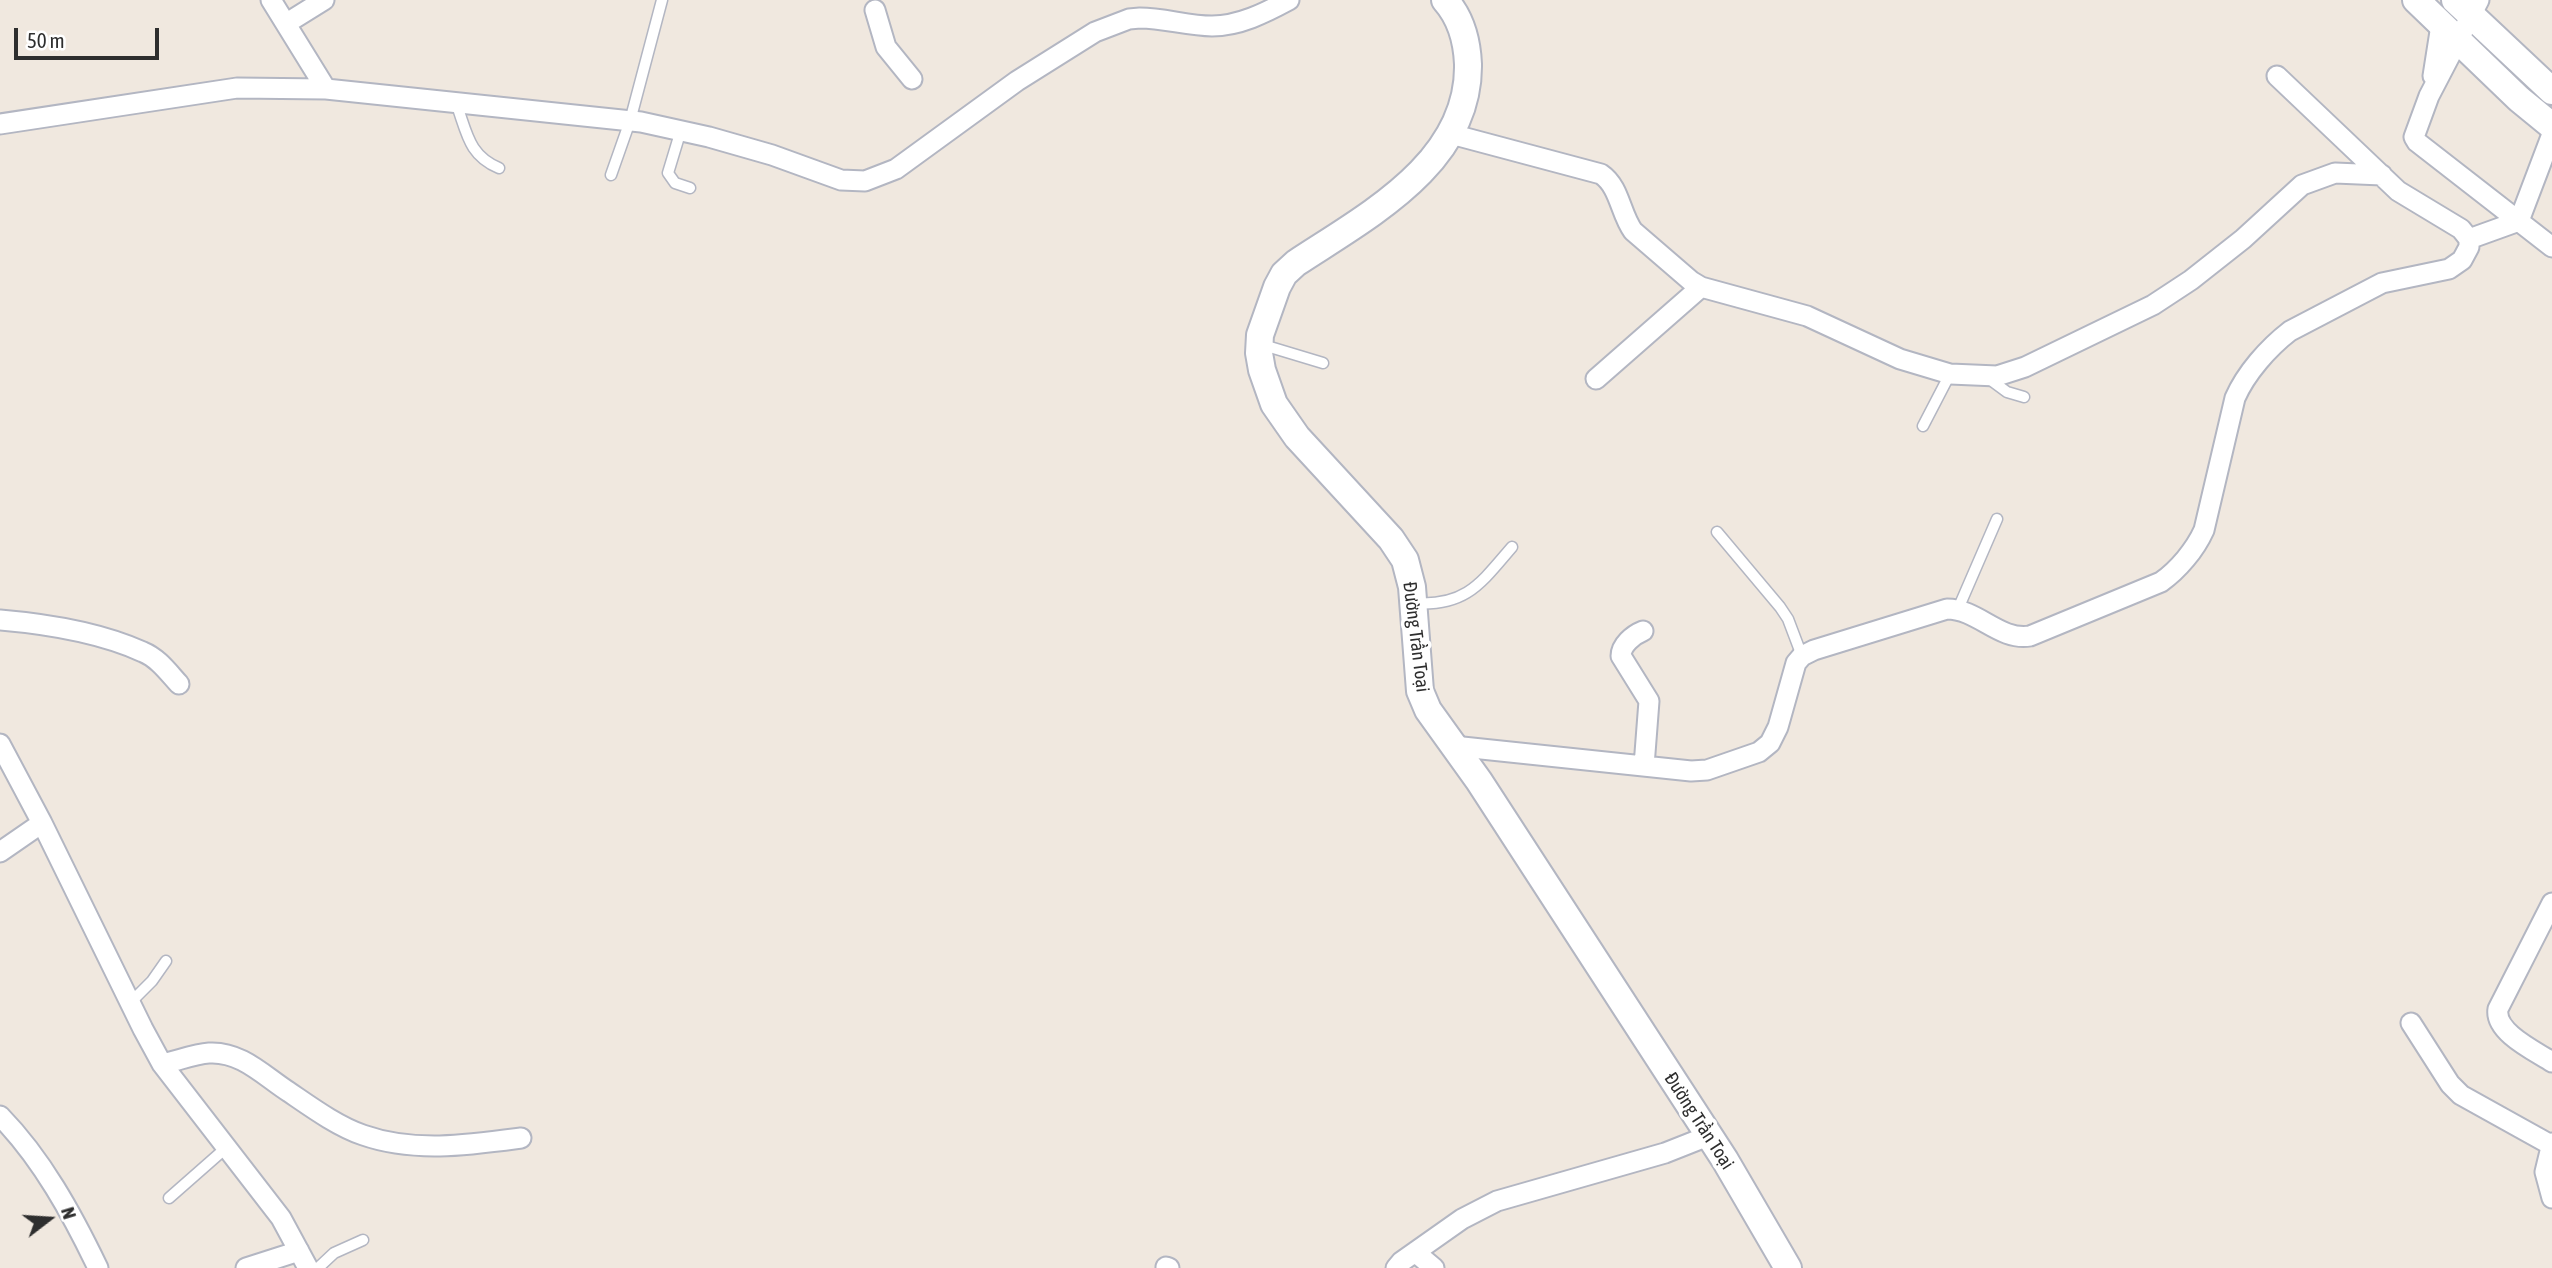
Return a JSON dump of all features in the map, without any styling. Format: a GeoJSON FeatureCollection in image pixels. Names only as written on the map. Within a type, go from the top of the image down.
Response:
{"type":"FeatureCollection","features":[{"type":"Feature","properties":{"kind":"street"},"geometry":{"type":"LineString","coordinates":[[271,0],[326,89]]}},
{"type":"Feature","properties":{"kind":"street"},"geometry":{"type":"LineString","coordinates":[[287,23],[324,0]]}},
{"type":"Feature","properties":{"kind":"street"},"geometry":{"type":"LineString","coordinates":[[0,124],[237,88],[326,89],[630,121],[681,131],[772,155],[841,180],[865,181],[896,169],[1017,81],[1095,32],[1154,9],[1211,26],[1238,22],[1266,13],[1289,0]]}},
{"type":"Feature","properties":{"kind":"street","name":"Đường Trần Toại"},"geometry":{"type":"LineString","coordinates":[[1445,0],[1456,13],[1467,51],[1468,76],[1463,103],[1451,134],[1414,177],[1386,203],[1296,263],[1284,274],[1260,335],[1262,370],[1274,404],[1297,437],[1391,539],[1405,560],[1412,587],[1420,691],[1428,710],[1479,781],[1725,1160],[1788,1268]]}},
{"type":"Feature","properties":{"kind":"street"},"geometry":{"type":"LineString","coordinates":[[2416,0],[2519,99],[2552,126]]}},
{"type":"Feature","properties":{"kind":"street"},"geometry":{"type":"LineString","coordinates":[[2429,0],[2450,33]]}},
{"type":"Feature","properties":{"kind":"street"},"geometry":{"type":"LineString","coordinates":[[876,3],[886,47],[912,79]]}},
{"type":"Feature","properties":{"kind":"street"},"geometry":{"type":"LineString","coordinates":[[2552,91],[2469,5],[2450,33],[2414,136],[2415,141],[2552,247]]}},
{"type":"Feature","properties":{"kind":"street"},"geometry":{"type":"LineString","coordinates":[[1453,746],[1691,771],[1707,770],[1759,752],[1770,743],[1778,727],[1796,663],[1802,656],[1814,650],[1947,609],[1958,609],[2017,638],[2042,631],[2169,577],[2198,543],[2204,530],[2235,398],[2241,385],[2277,341],[2290,331],[2382,283],[2449,270],[2462,260],[2469,247],[2469,239],[2461,229],[2398,191],[2277,76]]}},
{"type":"Feature","properties":{"kind":"street"},"geometry":{"type":"LineString","coordinates":[[1451,134],[1601,174],[1609,180],[1633,231],[1701,287],[1807,316],[1900,359],[1950,374],[1984,376],[1997,376],[2025,367],[2152,305],[2191,280],[2243,239],[2302,185],[2335,173],[2382,175]]}},
{"type":"Feature","properties":{"kind":"street"},"geometry":{"type":"LineString","coordinates":[[2469,239],[2519,221],[2552,134]]}},
{"type":"Feature","properties":{"kind":"street"},"geometry":{"type":"LineString","coordinates":[[1596,379],[1701,287]]}},
{"type":"Feature","properties":{"kind":"street"},"geometry":{"type":"LineString","coordinates":[[0,620],[36,623],[111,640],[144,652],[162,664],[179,684]]}},
{"type":"Feature","properties":{"kind":"street"},"geometry":{"type":"LineString","coordinates":[[1643,631],[1626,643],[1621,650],[1621,656],[1649,701],[1644,766]]}},
{"type":"Feature","properties":{"kind":"street"},"geometry":{"type":"LineString","coordinates":[[0,744],[162,1064],[281,1218],[303,1260],[246,1268]]}},
{"type":"Feature","properties":{"kind":"street"},"geometry":{"type":"LineString","coordinates":[[0,852],[42,823]]}},
{"type":"Feature","properties":{"kind":"street"},"geometry":{"type":"LineString","coordinates":[[2552,903],[2498,1009],[2497,1017],[2502,1029],[2552,1062]]}},
{"type":"Feature","properties":{"kind":"street"},"geometry":{"type":"LineString","coordinates":[[2411,1023],[2450,1084],[2461,1096],[2552,1144],[2545,1172],[2552,1198]]}},
{"type":"Feature","properties":{"kind":"street"},"geometry":{"type":"LineString","coordinates":[[162,1064],[209,1053],[246,1061],[288,1092],[360,1134],[383,1141],[434,1147],[522,1138]]}},
{"type":"Feature","properties":{"kind":"street"},"geometry":{"type":"LineString","coordinates":[[0,1116],[20,1137],[64,1203],[98,1268]]}},
{"type":"Feature","properties":{"kind":"street"},"geometry":{"type":"LineString","coordinates":[[1396,1268],[1462,1219],[1497,1201],[1665,1153],[1708,1136]]}},
{"type":"Feature","properties":{"kind":"street"},"geometry":{"type":"LineString","coordinates":[[1415,1252],[1434,1268]]}},
{"type":"Feature","properties":{"kind":"lane"},"geometry":{"type":"LineString","coordinates":[[611,175],[630,121],[662,0]]}},
{"type":"Feature","properties":{"kind":"lane"},"geometry":{"type":"LineString","coordinates":[[456,103],[472,148],[486,163],[499,168]]}},
{"type":"Feature","properties":{"kind":"lane"},"geometry":{"type":"LineString","coordinates":[[681,131],[668,173],[675,183],[690,188]]}},
{"type":"Feature","properties":{"kind":"lane"},"geometry":{"type":"LineString","coordinates":[[1259,344],[1322,363]]}},
{"type":"Feature","properties":{"kind":"lane"},"geometry":{"type":"LineString","coordinates":[[1923,426],[1950,374]]}},
{"type":"Feature","properties":{"kind":"lane"},"geometry":{"type":"LineString","coordinates":[[1984,376],[2007,392],[2024,397]]}},
{"type":"Feature","properties":{"kind":"lane"},"geometry":{"type":"LineString","coordinates":[[1958,609],[1997,519]]}},
{"type":"Feature","properties":{"kind":"lane"},"geometry":{"type":"LineString","coordinates":[[1717,532],[1780,607],[1788,619],[1802,656]]}},
{"type":"Feature","properties":{"kind":"lane"},"geometry":{"type":"LineString","coordinates":[[1413,603],[1440,602],[1469,593],[1479,586],[1512,547]]}},
{"type":"Feature","properties":{"kind":"lane"},"geometry":{"type":"LineString","coordinates":[[130,1003],[152,981],[166,961]]}},
{"type":"Feature","properties":{"kind":"lane"},"geometry":{"type":"LineString","coordinates":[[169,1198],[227,1147]]}},
{"type":"Feature","properties":{"kind":"lane"},"geometry":{"type":"LineString","coordinates":[[318,1268],[334,1253],[363,1240]]}}]}
